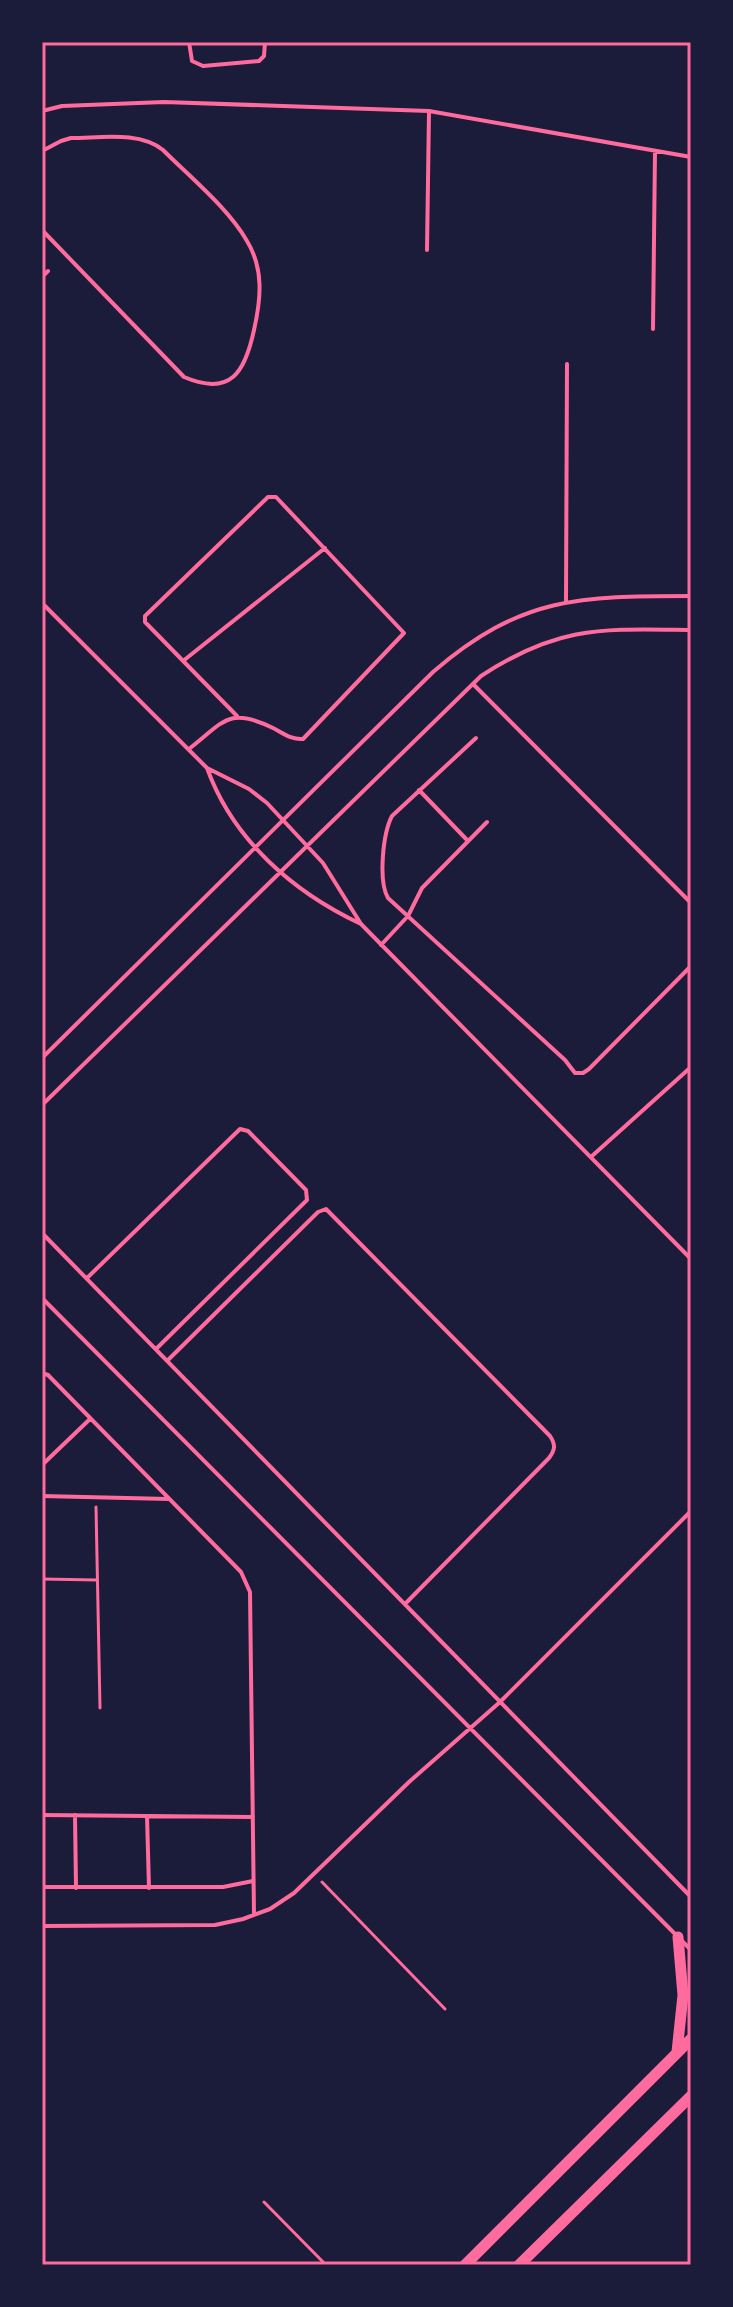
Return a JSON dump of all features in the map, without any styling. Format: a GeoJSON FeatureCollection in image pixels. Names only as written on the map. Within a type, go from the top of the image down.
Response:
{"type":"FeatureCollection","features":[{"type":"Feature","properties":{"kind":"street"},"geometry":{"type":"LineString","coordinates":[[677,2053],[683,1995],[678,1937]]}},
{"type":"Feature","properties":{"kind":"street"},"geometry":{"type":"LineString","coordinates":[[465,2265],[691,2039]]}},
{"type":"Feature","properties":{"kind":"street"},"geometry":{"type":"LineString","coordinates":[[519,2265],[691,2096]]}},
{"type":"Feature","properties":{"kind":"lane"},"geometry":{"type":"LineString","coordinates":[[189,42],[192,61],[203,66],[259,61],[264,56],[265,42]]}},
{"type":"Feature","properties":{"kind":"lane"},"geometry":{"type":"LineString","coordinates":[[42,111],[62,106],[164,102],[429,111],[691,157]]}},
{"type":"Feature","properties":{"kind":"lane"},"geometry":{"type":"LineString","coordinates":[[427,250],[429,111]]}},
{"type":"Feature","properties":{"kind":"lane"},"geometry":{"type":"LineString","coordinates":[[42,151],[71,138],[141,138],[163,150],[235,223],[248,241],[261,283],[260,305],[248,359],[237,374],[220,383],[201,384],[184,377],[42,230]]}},
{"type":"Feature","properties":{"kind":"lane"},"geometry":{"type":"LineString","coordinates":[[653,329],[655,151]]}},
{"type":"Feature","properties":{"kind":"lane"},"geometry":{"type":"LineString","coordinates":[[42,277],[48,271]]}},
{"type":"Feature","properties":{"kind":"lane"},"geometry":{"type":"LineString","coordinates":[[566,601],[567,364]]}},
{"type":"Feature","properties":{"kind":"lane"},"geometry":{"type":"LineString","coordinates":[[189,749],[223,722],[237,716],[253,718],[290,737],[303,739],[404,633],[279,499],[268,497],[145,616],[145,622],[237,716]]}},
{"type":"Feature","properties":{"kind":"lane"},"geometry":{"type":"LineString","coordinates":[[183,661],[326,548]]}},
{"type":"Feature","properties":{"kind":"lane"},"geometry":{"type":"LineString","coordinates":[[42,1058],[460,648],[491,628],[525,613],[566,601],[596,596],[691,596]]}},
{"type":"Feature","properties":{"kind":"lane"},"geometry":{"type":"LineString","coordinates":[[42,603],[207,768],[226,810],[280,872],[318,902],[361,924]]}},
{"type":"Feature","properties":{"kind":"lane"},"geometry":{"type":"LineString","coordinates":[[42,1105],[473,684],[514,655],[549,640],[587,631],[691,630]]}},
{"type":"Feature","properties":{"kind":"lane"},"geometry":{"type":"LineString","coordinates":[[473,684],[691,903]]}},
{"type":"Feature","properties":{"kind":"lane"},"geometry":{"type":"LineString","coordinates":[[476,738],[398,809],[389,822],[382,876],[388,898],[565,1060],[575,1073],[589,1069],[691,966]]}},
{"type":"Feature","properties":{"kind":"lane"},"geometry":{"type":"LineString","coordinates":[[207,768],[249,789],[267,803],[337,882],[361,924],[691,1259]]}},
{"type":"Feature","properties":{"kind":"lane"},"geometry":{"type":"LineString","coordinates":[[419,790],[468,841]]}},
{"type":"Feature","properties":{"kind":"lane"},"geometry":{"type":"LineString","coordinates":[[381,945],[408,916],[422,888],[487,822]]}},
{"type":"Feature","properties":{"kind":"lane"},"geometry":{"type":"LineString","coordinates":[[591,1157],[691,1067]]}},
{"type":"Feature","properties":{"kind":"lane"},"geometry":{"type":"LineString","coordinates":[[87,1278],[240,1129],[248,1131],[306,1190],[307,1200],[156,1349]]}},
{"type":"Feature","properties":{"kind":"lane"},"geometry":{"type":"LineString","coordinates":[[167,1360],[318,1212],[326,1209],[517,1402],[550,1436],[555,1443],[554,1452],[405,1604]]}},
{"type":"Feature","properties":{"kind":"lane"},"geometry":{"type":"LineString","coordinates":[[42,1233],[691,1897]]}},
{"type":"Feature","properties":{"kind":"lane"},"geometry":{"type":"LineString","coordinates":[[42,1298],[691,1950]]}},
{"type":"Feature","properties":{"kind":"lane"},"geometry":{"type":"LineString","coordinates":[[42,1373],[48,1375],[241,1572],[250,1592],[254,1915]]}},
{"type":"Feature","properties":{"kind":"lane"},"geometry":{"type":"LineString","coordinates":[[42,1465],[90,1419]]}},
{"type":"Feature","properties":{"kind":"lane"},"geometry":{"type":"LineString","coordinates":[[42,1496],[169,1499]]}},
{"type":"Feature","properties":{"kind":"lane"},"geometry":{"type":"LineString","coordinates":[[42,1926],[215,1925],[270,1909],[294,1893],[500,1702],[691,1511]]}},
{"type":"Feature","properties":{"kind":"lane"},"geometry":{"type":"LineString","coordinates":[[42,1815],[253,1817]]}},
{"type":"Feature","properties":{"kind":"lane"},"geometry":{"type":"LineString","coordinates":[[75,1815],[76,1888]]}},
{"type":"Feature","properties":{"kind":"lane"},"geometry":{"type":"LineString","coordinates":[[147,1816],[149,1888]]}},
{"type":"Feature","properties":{"kind":"lane"},"geometry":{"type":"LineString","coordinates":[[42,1887],[223,1887],[253,1881]]}},
{"type":"Feature","properties":{"kind":"path"},"geometry":{"type":"LineString","coordinates":[[95,1497],[100,1708]]}},
{"type":"Feature","properties":{"kind":"path"},"geometry":{"type":"LineString","coordinates":[[42,1579],[97,1580]]}},
{"type":"Feature","properties":{"kind":"path"},"geometry":{"type":"LineString","coordinates":[[314,1874],[445,2009]]}},
{"type":"Feature","properties":{"kind":"path"},"geometry":{"type":"LineString","coordinates":[[264,2202],[326,2265]]}}]}
